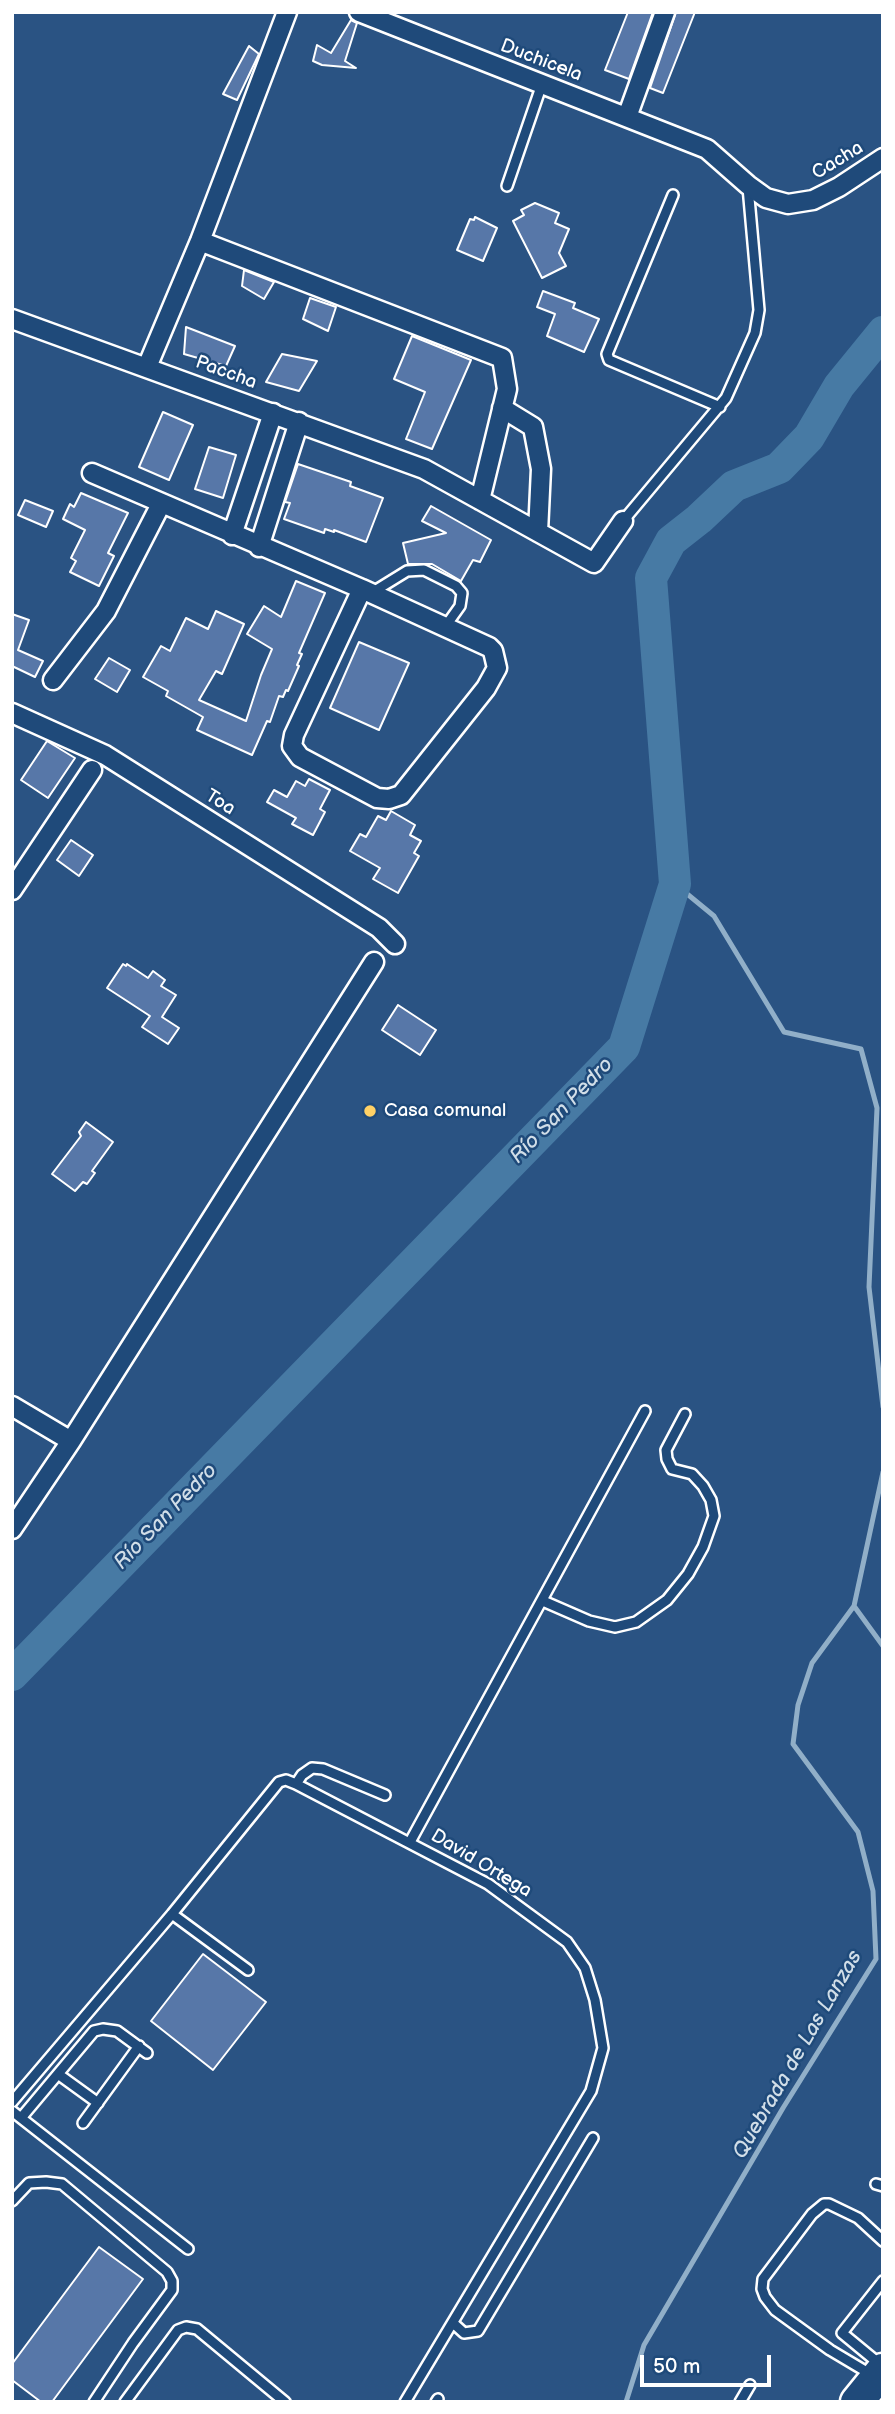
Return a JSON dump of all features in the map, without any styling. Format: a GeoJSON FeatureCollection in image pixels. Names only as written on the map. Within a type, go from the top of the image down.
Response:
{"type":"FeatureCollection","features":[{"type":"Feature","properties":{"kind":"street"},"geometry":{"type":"LineString","coordinates":[[147,367],[200,241],[287,12]]}},
{"type":"Feature","properties":{"kind":"street","name":"Duchicela"},"geometry":{"type":"LineString","coordinates":[[359,12],[707,149]]}},
{"type":"Feature","properties":{"kind":"street"},"geometry":{"type":"LineString","coordinates":[[627,117],[665,12]]}},
{"type":"Feature","properties":{"kind":"street","name":"Cacha"},"geometry":{"type":"LineString","coordinates":[[707,149],[766,198],[788,204],[813,200],[839,187],[883,158]]}},
{"type":"Feature","properties":{"kind":"street"},"geometry":{"type":"LineString","coordinates":[[200,241],[502,358],[507,389],[480,500]]}},
{"type":"Feature","properties":{"kind":"street","name":"Paccha"},"geometry":{"type":"LineString","coordinates":[[12,319],[424,469],[594,563],[623,521]]}},
{"type":"Feature","properties":{"kind":"street"},"geometry":{"type":"LineString","coordinates":[[502,408],[533,427],[541,469],[538,532]]}},
{"type":"Feature","properties":{"kind":"street"},"geometry":{"type":"LineString","coordinates":[[232,535],[273,413]]}},
{"type":"Feature","properties":{"kind":"street"},"geometry":{"type":"LineString","coordinates":[[259,547],[299,422]]}},
{"type":"Feature","properties":{"kind":"street"},"geometry":{"type":"LineString","coordinates":[[92,473],[366,591],[489,647],[496,656],[497,668],[486,688],[401,795],[389,799],[377,798],[300,757],[292,746],[294,734],[366,591]]}},
{"type":"Feature","properties":{"kind":"street"},"geometry":{"type":"LineString","coordinates":[[52,680],[106,611],[161,504]]}},
{"type":"Feature","properties":{"kind":"street","name":"Toa"},"geometry":{"type":"LineString","coordinates":[[12,713],[104,755],[379,928],[395,944]]}},
{"type":"Feature","properties":{"kind":"street"},"geometry":{"type":"LineString","coordinates":[[12,890],[92,770]]}},
{"type":"Feature","properties":{"kind":"street"},"geometry":{"type":"LineString","coordinates":[[12,1529],[71,1441],[374,962]]}},
{"type":"Feature","properties":{"kind":"street"},"geometry":{"type":"LineString","coordinates":[[12,1406],[71,1441]]}},
{"type":"Feature","properties":{"kind":"lane"},"geometry":{"type":"LineString","coordinates":[[506,186],[542,84]]}},
{"type":"Feature","properties":{"kind":"lane"},"geometry":{"type":"LineString","coordinates":[[623,521],[720,407],[755,333],[760,310],[748,185]]}},
{"type":"Feature","properties":{"kind":"lane"},"geometry":{"type":"LineString","coordinates":[[673,195],[607,354],[609,360],[720,407]]}},
{"type":"Feature","properties":{"kind":"lane"},"geometry":{"type":"LineString","coordinates":[[366,591],[407,571],[424,570],[456,586],[462,593],[460,606],[445,627]]}},
{"type":"Feature","properties":{"kind":"lane"},"geometry":{"type":"LineString","coordinates":[[410,1842],[645,1411]]}},
{"type":"Feature","properties":{"kind":"lane"},"geometry":{"type":"LineString","coordinates":[[543,1601],[589,1621],[615,1627],[636,1622],[667,1600],[688,1574],[704,1548],[714,1516],[711,1500],[704,1486],[692,1474],[672,1469],[667,1459],[666,1450],[685,1414]]}},
{"type":"Feature","properties":{"kind":"lane"},"geometry":{"type":"LineString","coordinates":[[12,2102],[172,1914],[275,1785],[286,1780],[296,1784],[302,1775],[312,1768],[323,1769],[385,1795]]}},
{"type":"Feature","properties":{"kind":"lane","name":"David Ortega"},"geometry":{"type":"LineString","coordinates":[[296,1784],[488,1884],[567,1942],[585,1968],[595,2000],[603,2048],[591,2091],[405,2402]]}},
{"type":"Feature","properties":{"kind":"lane"},"geometry":{"type":"LineString","coordinates":[[172,1914],[248,1970]]}},
{"type":"Feature","properties":{"kind":"lane"},"geometry":{"type":"LineString","coordinates":[[21,2118],[94,2031],[117,2031],[147,2053]]}},
{"type":"Feature","properties":{"kind":"lane"},"geometry":{"type":"LineString","coordinates":[[83,2123],[139,2046]]}},
{"type":"Feature","properties":{"kind":"lane"},"geometry":{"type":"LineString","coordinates":[[58,2074],[98,2103]]}},
{"type":"Feature","properties":{"kind":"lane"},"geometry":{"type":"LineString","coordinates":[[12,2111],[188,2249]]}},
{"type":"Feature","properties":{"kind":"lane"},"geometry":{"type":"LineString","coordinates":[[453,2323],[464,2333],[478,2331],[593,2138]]}},
{"type":"Feature","properties":{"kind":"lane"},"geometry":{"type":"LineString","coordinates":[[12,2201],[29,2183],[62,2184],[167,2272],[172,2281],[172,2290],[94,2402]]}},
{"type":"Feature","properties":{"kind":"lane"},"geometry":{"type":"LineString","coordinates":[[875,2379],[775,2310],[762,2289],[763,2278],[812,2214],[824,2204],[858,2218],[883,2241]]}},
{"type":"Feature","properties":{"kind":"lane"},"geometry":{"type":"LineString","coordinates":[[875,2379],[842,2333],[883,2281]]}},
{"type":"Feature","properties":{"kind":"lane"},"geometry":{"type":"LineString","coordinates":[[125,2402],[178,2330],[186,2327],[197,2329],[285,2402]]}},
{"type":"Feature","properties":{"kind":"lane"},"geometry":{"type":"LineString","coordinates":[[740,2402],[750,2385]]}},
{"type":"Feature","properties":{"kind":"building"},"geometry":{"type":"Polygon","coordinates":[[[628,12],[653,12],[629,79],[605,70],[628,12]]]}},
{"type":"Feature","properties":{"kind":"building"},"geometry":{"type":"Polygon","coordinates":[[[676,12],[695,12],[663,93],[650,88],[676,12]]]}},
{"type":"Feature","properties":{"kind":"building"},"geometry":{"type":"Polygon","coordinates":[[[351,20],[357,23],[345,61],[356,68],[322,65],[313,61],[317,45],[331,53],[351,20]]]}},
{"type":"Feature","properties":{"kind":"building"},"geometry":{"type":"Polygon","coordinates":[[[249,46],[259,54],[237,100],[223,94],[249,46]]]}},
{"type":"Feature","properties":{"kind":"building"},"geometry":{"type":"Polygon","coordinates":[[[535,203],[559,213],[555,223],[569,229],[559,253],[566,266],[542,278],[513,221],[524,215],[521,210],[535,203]]]}},
{"type":"Feature","properties":{"kind":"building"},"geometry":{"type":"Polygon","coordinates":[[[475,217],[497,228],[483,261],[457,250],[470,219],[474,220],[475,217]]]}},
{"type":"Feature","properties":{"kind":"building"},"geometry":{"type":"Polygon","coordinates":[[[244,270],[274,282],[264,299],[242,286],[244,270]]]}},
{"type":"Feature","properties":{"kind":"building"},"geometry":{"type":"Polygon","coordinates":[[[543,291],[575,303],[573,308],[599,319],[584,352],[547,336],[555,314],[537,307],[543,291]]]}},
{"type":"Feature","properties":{"kind":"building"},"geometry":{"type":"Polygon","coordinates":[[[310,298],[336,307],[328,331],[303,319],[310,298]]]}},
{"type":"Feature","properties":{"kind":"building"},"geometry":{"type":"Polygon","coordinates":[[[186,327],[235,346],[226,366],[184,354],[186,327]]]}},
{"type":"Feature","properties":{"kind":"building"},"geometry":{"type":"Polygon","coordinates":[[[412,336],[471,360],[432,449],[406,439],[425,392],[394,379],[412,336]]]}},
{"type":"Feature","properties":{"kind":"building"},"geometry":{"type":"Polygon","coordinates":[[[282,354],[317,361],[299,391],[266,382],[282,354]]]}},
{"type":"Feature","properties":{"kind":"building"},"geometry":{"type":"Polygon","coordinates":[[[163,412],[193,425],[169,480],[139,467],[163,412]]]}},
{"type":"Feature","properties":{"kind":"building"},"geometry":{"type":"Polygon","coordinates":[[[209,447],[236,455],[223,498],[195,489],[209,447]]]}},
{"type":"Feature","properties":{"kind":"building"},"geometry":{"type":"Polygon","coordinates":[[[298,464],[351,482],[350,486],[383,498],[366,542],[334,530],[325,529],[324,533],[284,519],[290,503],[285,502],[298,464]]]}},
{"type":"Feature","properties":{"kind":"building"},"geometry":{"type":"Polygon","coordinates":[[[81,493],[128,513],[108,553],[114,556],[99,586],[70,572],[76,561],[71,558],[85,530],[63,519],[70,504],[74,507],[81,493]]]}},
{"type":"Feature","properties":{"kind":"building"},"geometry":{"type":"Polygon","coordinates":[[[25,500],[53,511],[46,527],[18,515],[25,500]]]}},
{"type":"Feature","properties":{"kind":"building"},"geometry":{"type":"Polygon","coordinates":[[[431,506],[491,540],[480,562],[473,560],[461,581],[432,564],[408,564],[403,543],[446,533],[422,521],[431,506]]]}},
{"type":"Feature","properties":{"kind":"building"},"geometry":{"type":"Polygon","coordinates":[[[296,581],[325,593],[299,653],[302,654],[297,665],[299,666],[288,691],[286,690],[283,697],[279,696],[270,722],[267,721],[252,755],[197,730],[203,717],[166,696],[168,691],[143,677],[161,646],[170,651],[186,618],[208,629],[216,611],[244,624],[222,674],[216,671],[199,700],[246,721],[272,649],[247,634],[264,606],[281,617],[296,581]]]}},
{"type":"Feature","properties":{"kind":"building"},"geometry":{"type":"Polygon","coordinates":[[[12,614],[29,620],[18,650],[43,661],[35,677],[12,666],[12,614]]]}},
{"type":"Feature","properties":{"kind":"building"},"geometry":{"type":"Polygon","coordinates":[[[359,642],[409,663],[379,730],[330,708],[359,642]]]}},
{"type":"Feature","properties":{"kind":"building"},"geometry":{"type":"Polygon","coordinates":[[[109,658],[130,670],[117,692],[95,679],[109,658]]]}},
{"type":"Feature","properties":{"kind":"building"},"geometry":{"type":"Polygon","coordinates":[[[47,741],[75,758],[48,798],[21,780],[47,741]]]}},
{"type":"Feature","properties":{"kind":"building"},"geometry":{"type":"Polygon","coordinates":[[[309,779],[330,790],[320,809],[325,812],[313,835],[292,824],[296,818],[267,802],[274,790],[287,797],[296,781],[305,786],[309,779]]]}},
{"type":"Feature","properties":{"kind":"building"},"geometry":{"type":"Polygon","coordinates":[[[391,811],[415,825],[410,835],[421,841],[414,853],[419,856],[398,893],[373,879],[380,868],[350,851],[360,834],[366,837],[378,816],[386,820],[391,811]]]}},
{"type":"Feature","properties":{"kind":"building"},"geometry":{"type":"Polygon","coordinates":[[[71,840],[93,855],[79,876],[57,860],[71,840]]]}},
{"type":"Feature","properties":{"kind":"building"},"geometry":{"type":"Polygon","coordinates":[[[123,964],[148,978],[153,971],[165,980],[161,986],[176,995],[162,1017],[179,1028],[168,1044],[142,1027],[150,1016],[107,988],[123,964]]]}},
{"type":"Feature","properties":{"kind":"building"},"geometry":{"type":"Polygon","coordinates":[[[398,1005],[436,1030],[420,1055],[382,1030],[398,1005]]]}},
{"type":"Feature","properties":{"kind":"building"},"geometry":{"type":"Polygon","coordinates":[[[86,1122],[113,1142],[92,1171],[95,1173],[87,1184],[83,1182],[75,1191],[52,1174],[81,1136],[79,1132],[86,1122]]]}},
{"type":"Feature","properties":{"kind":"building"},"geometry":{"type":"Polygon","coordinates":[[[203,1954],[266,2002],[213,2070],[151,2021],[203,1954]]]}},
{"type":"Feature","properties":{"kind":"building"},"geometry":{"type":"Polygon","coordinates":[[[99,2247],[143,2279],[52,2402],[41,2402],[12,2380],[12,2364],[99,2247]]]}},
{"type":"Feature","properties":{"kind":"waterway","name":"Río San Pedro"},"geometry":{"type":"LineString","coordinates":[[12,1675],[624,1047],[675,884],[651,578],[671,541],[734,486],[779,468],[809,437],[839,386],[883,332]]}},
{"type":"Feature","properties":{"kind":"waterway"},"geometry":{"type":"LineString","coordinates":[[675,884],[714,916],[784,1032],[861,1049],[877,1108],[869,1287],[883,1407]]}},
{"type":"Feature","properties":{"kind":"waterway","name":"Quebrada de Las Lanzas"},"geometry":{"type":"LineString","coordinates":[[626,2402],[644,2345],[783,2108],[876,1959],[873,1891],[858,1832],[793,1744],[798,1705],[812,1663],[854,1606],[883,1472]]}},
{"type":"Feature","properties":{"kind":"waterway"},"geometry":{"type":"LineString","coordinates":[[854,1606],[883,1646]]}},
{"type":"Feature","properties":{"kind":"place","name":"Casa comunal"},"geometry":{"type":"Point","coordinates":[370,1111]}}]}
